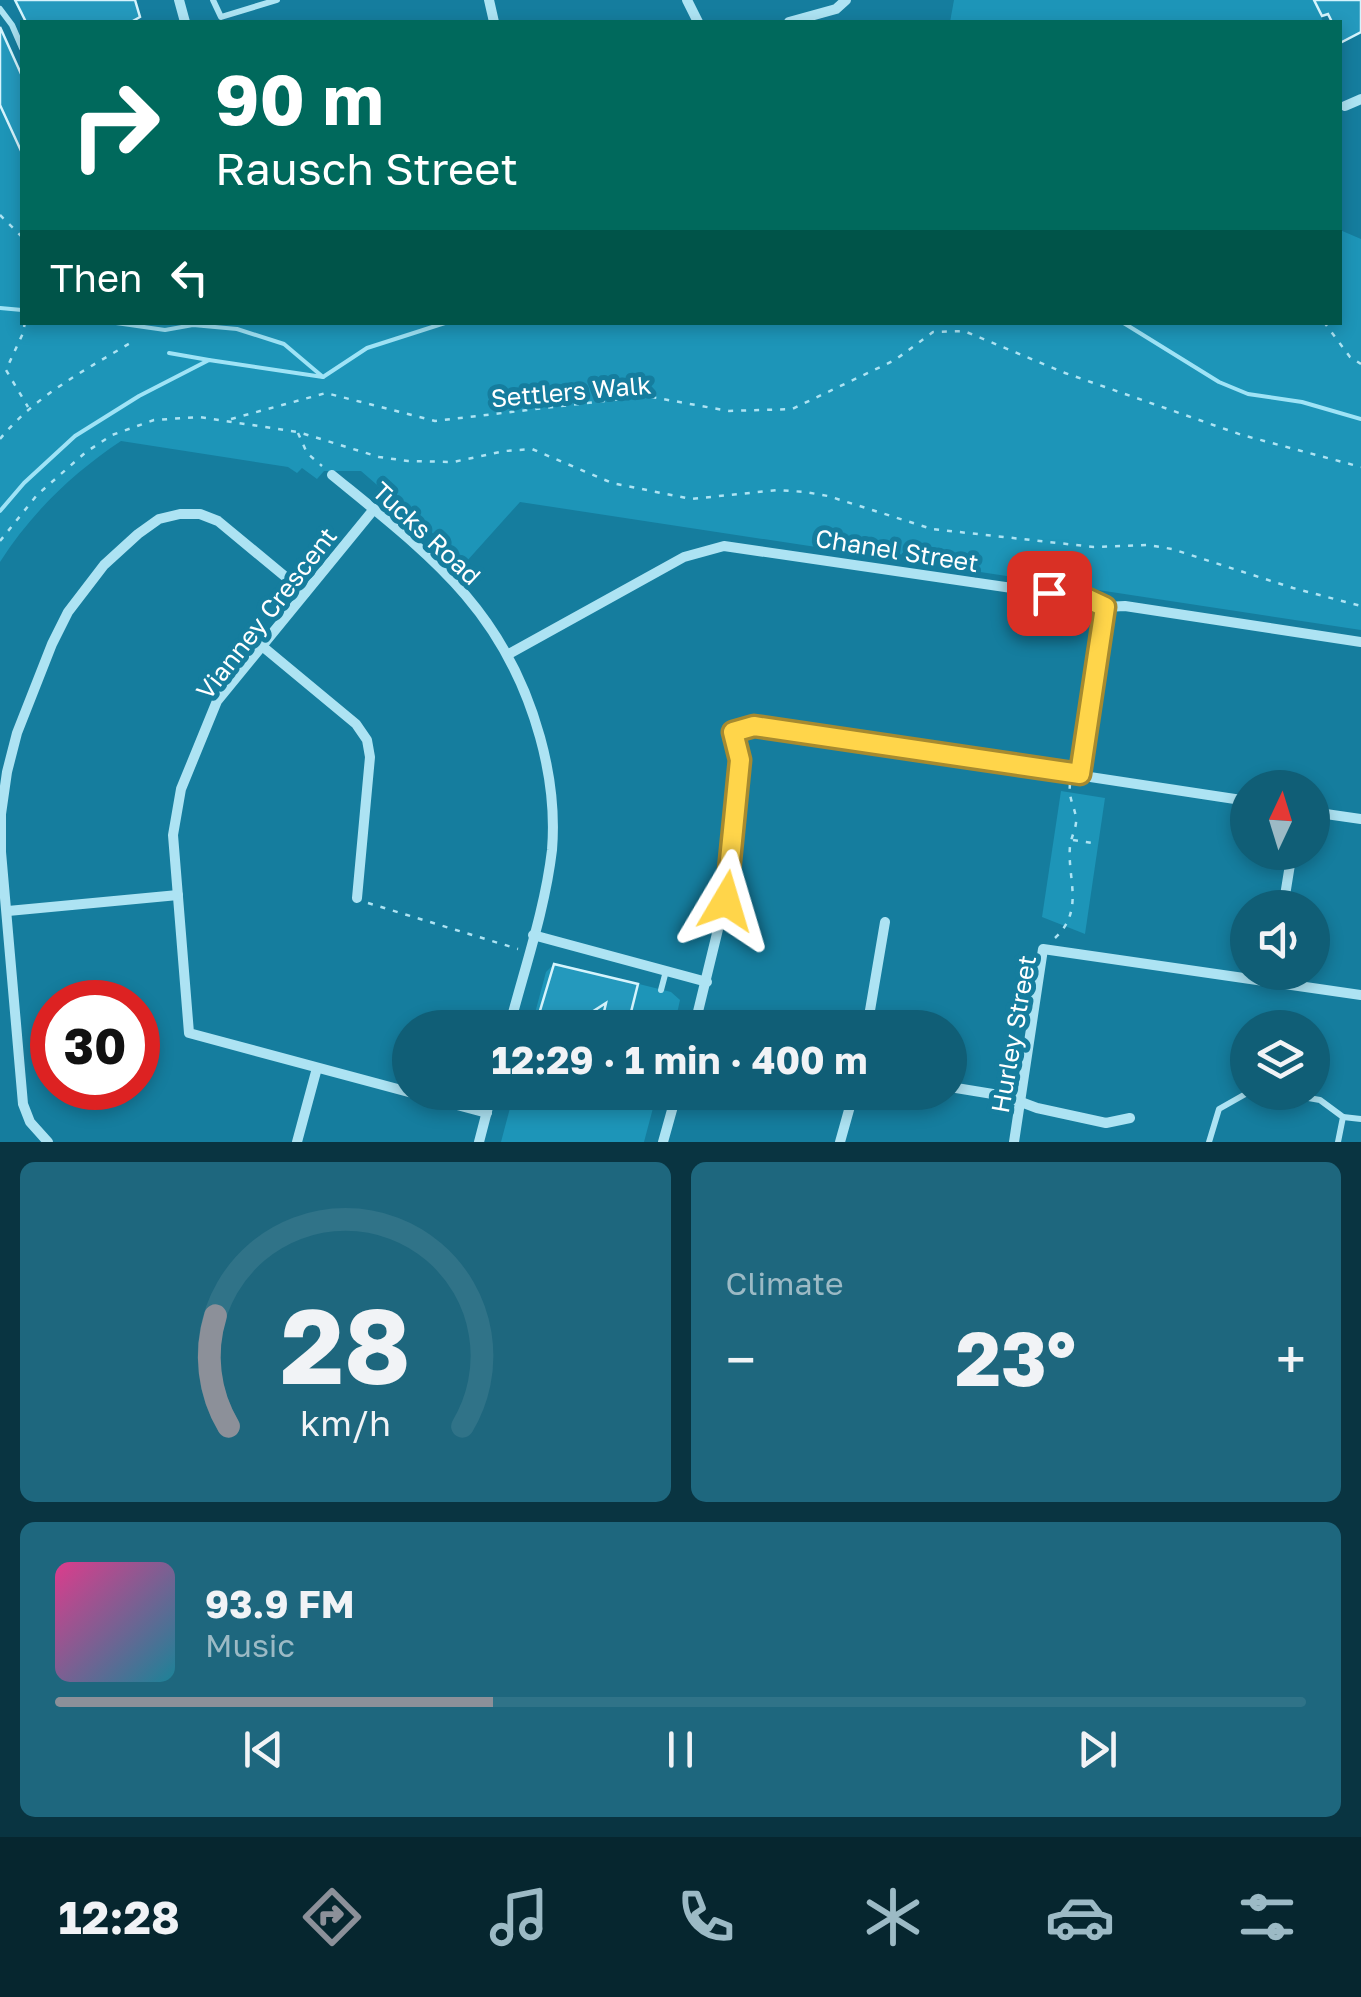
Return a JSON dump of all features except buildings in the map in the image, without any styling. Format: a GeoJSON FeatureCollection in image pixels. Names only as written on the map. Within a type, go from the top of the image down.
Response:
{"type":"FeatureCollection","features":[{"type":"Feature","properties":{"kind":"street"},"geometry":{"type":"LineString","coordinates":[[797,20],[836,10],[846,0]]}},
{"type":"Feature","properties":{"kind":"street"},"geometry":{"type":"LineString","coordinates":[[1344,106],[1361,100]]}},
{"type":"Feature","properties":{"kind":"street","name":"Tucks Road"},"geometry":{"type":"LineString","coordinates":[[332,475],[414,541],[458,584],[509,654],[534,714],[550,785],[552,848],[514,1010]]}},
{"type":"Feature","properties":{"kind":"street","name":"Vianney Crescent"},"geometry":{"type":"LineString","coordinates":[[374,509],[217,700],[181,790],[173,836],[189,1034],[486,1113]]}},
{"type":"Feature","properties":{"kind":"street"},"geometry":{"type":"LineString","coordinates":[[48,1142],[30,1122],[23,1104],[1,852],[2,814],[14,746],[52,644],[82,590],[104,565],[159,519],[200,514],[218,522],[306,593]]}},
{"type":"Feature","properties":{"kind":"street","name":"Chanel Street"},"geometry":{"type":"LineString","coordinates":[[509,654],[684,557],[724,546],[1088,599],[1105,607],[1126,606],[1361,642]]}},
{"type":"Feature","properties":{"kind":"street"},"geometry":{"type":"LineString","coordinates":[[1076,773],[1105,607]]}},
{"type":"Feature","properties":{"kind":"street"},"geometry":{"type":"LineString","coordinates":[[262,646],[356,724],[367,740],[370,758],[357,898]]}},
{"type":"Feature","properties":{"kind":"street"},"geometry":{"type":"LineString","coordinates":[[699,1010],[730,880],[740,760],[733,732],[754,726],[1230,798]]}},
{"type":"Feature","properties":{"kind":"street"},"geometry":{"type":"LineString","coordinates":[[1330,815],[1361,819]]}},
{"type":"Feature","properties":{"kind":"street"},"geometry":{"type":"LineString","coordinates":[[8,910],[178,894]]}},
{"type":"Feature","properties":{"kind":"street"},"geometry":{"type":"LineString","coordinates":[[870,1010],[885,922]]}},
{"type":"Feature","properties":{"kind":"street"},"geometry":{"type":"LineString","coordinates":[[534,935],[707,982]]}},
{"type":"Feature","properties":{"kind":"street","name":"Hurley Street"},"geometry":{"type":"LineString","coordinates":[[1014,1142],[1043,949],[1230,972]]}},
{"type":"Feature","properties":{"kind":"street","name":"Hurley Street"},"geometry":{"type":"LineString","coordinates":[[1330,989],[1361,995]]}},
{"type":"Feature","properties":{"kind":"street"},"geometry":{"type":"LineString","coordinates":[[296,1142],[318,1068]]}},
{"type":"Feature","properties":{"kind":"street"},"geometry":{"type":"LineString","coordinates":[[967,1090],[1106,1123],[1130,1118]]}},
{"type":"Feature","properties":{"kind":"street"},"geometry":{"type":"LineString","coordinates":[[479,1142],[487,1110]]}},
{"type":"Feature","properties":{"kind":"street"},"geometry":{"type":"LineString","coordinates":[[664,1142],[672,1110]]}},
{"type":"Feature","properties":{"kind":"street"},"geometry":{"type":"LineString","coordinates":[[840,1142],[849,1110]]}},
{"type":"Feature","properties":{"kind":"lane"},"geometry":{"type":"LineString","coordinates":[[213,0],[222,20],[277,0]]}},
{"type":"Feature","properties":{"kind":"lane"},"geometry":{"type":"LineString","coordinates":[[0,9],[20,43]]}},
{"type":"Feature","properties":{"kind":"lane"},"geometry":{"type":"LineString","coordinates":[[660,990],[666,971]]}},
{"type":"Feature","properties":{"kind":"lane"},"geometry":{"type":"LineString","coordinates":[[1210,1142],[1219,1109],[1230,1103]]}},
{"type":"Feature","properties":{"kind":"lane"},"geometry":{"type":"LineString","coordinates":[[1330,1107],[1343,1116],[1361,1119]]}},
{"type":"Feature","properties":{"kind":"lane"},"geometry":{"type":"LineString","coordinates":[[1338,1142],[1343,1116]]}},
{"type":"Feature","properties":{"kind":"path"},"geometry":{"type":"LineString","coordinates":[[0,215],[20,235]]}},
{"type":"Feature","properties":{"kind":"path"},"geometry":{"type":"LineString","coordinates":[[24,325],[6,370],[29,408]]}},
{"type":"Feature","properties":{"kind":"path"},"geometry":{"type":"LineString","coordinates":[[940,325],[940,332],[964,331],[1065,373],[1225,429],[1361,467]]}},
{"type":"Feature","properties":{"kind":"path"},"geometry":{"type":"LineString","coordinates":[[1326,325],[1350,357],[1361,364]]}},
{"type":"Feature","properties":{"kind":"path","name":"Settlers Walk"},"geometry":{"type":"LineString","coordinates":[[228,420],[326,393],[436,421],[646,396],[730,411],[792,409],[895,360],[934,332],[940,332]]}},
{"type":"Feature","properties":{"kind":"path"},"geometry":{"type":"LineString","coordinates":[[0,439],[29,408],[132,342]]}},
{"type":"Feature","properties":{"kind":"path"},"geometry":{"type":"LineString","coordinates":[[0,541],[37,495],[112,435],[154,420],[198,417],[298,432],[379,456],[420,462],[452,462],[532,449],[612,483],[692,499],[778,490],[806,492],[932,528],[1094,547],[1148,544],[1361,606]]}},
{"type":"Feature","properties":{"kind":"path"},"geometry":{"type":"LineString","coordinates":[[298,432],[307,454],[332,475]]}},
{"type":"Feature","properties":{"kind":"path"},"geometry":{"type":"LineString","coordinates":[[1043,949],[1064,929],[1074,892],[1072,840],[1076,819],[1068,798],[1076,773]]}},
{"type":"Feature","properties":{"kind":"path"},"geometry":{"type":"LineString","coordinates":[[1072,840],[1092,844]]}},
{"type":"Feature","properties":{"kind":"path"},"geometry":{"type":"LineString","coordinates":[[357,898],[529,952]]}},
{"type":"Feature","properties":{"kind":"shaded area"},"geometry":{"type":"Polygon","coordinates":[[[954,0],[1314,0],[1322,20],[950,20],[954,0]]]}},
{"type":"Feature","properties":{"kind":"shaded area"},"geometry":{"type":"Polygon","coordinates":[[[0,108],[20,152],[20,325],[1342,325],[1342,231],[1361,239],[1361,630],[520,502],[466,562],[361,471],[324,471],[317,479],[302,468],[297,473],[288,467],[121,441],[54,495],[0,562],[0,108]]]}},
{"type":"Feature","properties":{"kind":"shaded area"},"geometry":{"type":"Polygon","coordinates":[[[1061,791],[1105,798],[1085,934],[1042,917],[1061,791]]]}},
{"type":"Feature","properties":{"kind":"shaded area"},"geometry":{"type":"Polygon","coordinates":[[[555,963],[671,992],[680,1000],[678,1010],[536,1010],[546,972],[555,963]]]}},
{"type":"Feature","properties":{"kind":"shaded area"},"geometry":{"type":"Polygon","coordinates":[[[509,1110],[652,1110],[644,1142],[501,1142],[509,1110]]]}},
{"type":"Feature","properties":{"kind":"waterway"},"geometry":{"type":"LineString","coordinates":[[0,308],[20,310]]}},
{"type":"Feature","properties":{"kind":"waterway"},"geometry":{"type":"LineString","coordinates":[[130,325],[165,330],[193,325]]}},
{"type":"Feature","properties":{"kind":"waterway"},"geometry":{"type":"LineString","coordinates":[[193,325],[237,329],[284,344],[323,377],[367,348],[439,325]]}},
{"type":"Feature","properties":{"kind":"waterway"},"geometry":{"type":"LineString","coordinates":[[1127,325],[1219,382],[1248,394],[1302,402],[1361,419]]}},
{"type":"Feature","properties":{"kind":"waterway"},"geometry":{"type":"LineString","coordinates":[[169,353],[209,360]]}},
{"type":"Feature","properties":{"kind":"waterway"},"geometry":{"type":"LineString","coordinates":[[0,511],[75,436],[139,396],[209,360],[323,377]]}},
{"type":"Feature","properties":{"kind":"route"},"geometry":{"type":"LineString","coordinates":[[726,901],[740,760],[733,732],[754,726],[1080,774],[1105,607],[1088,599],[1049,593]]}}]}
